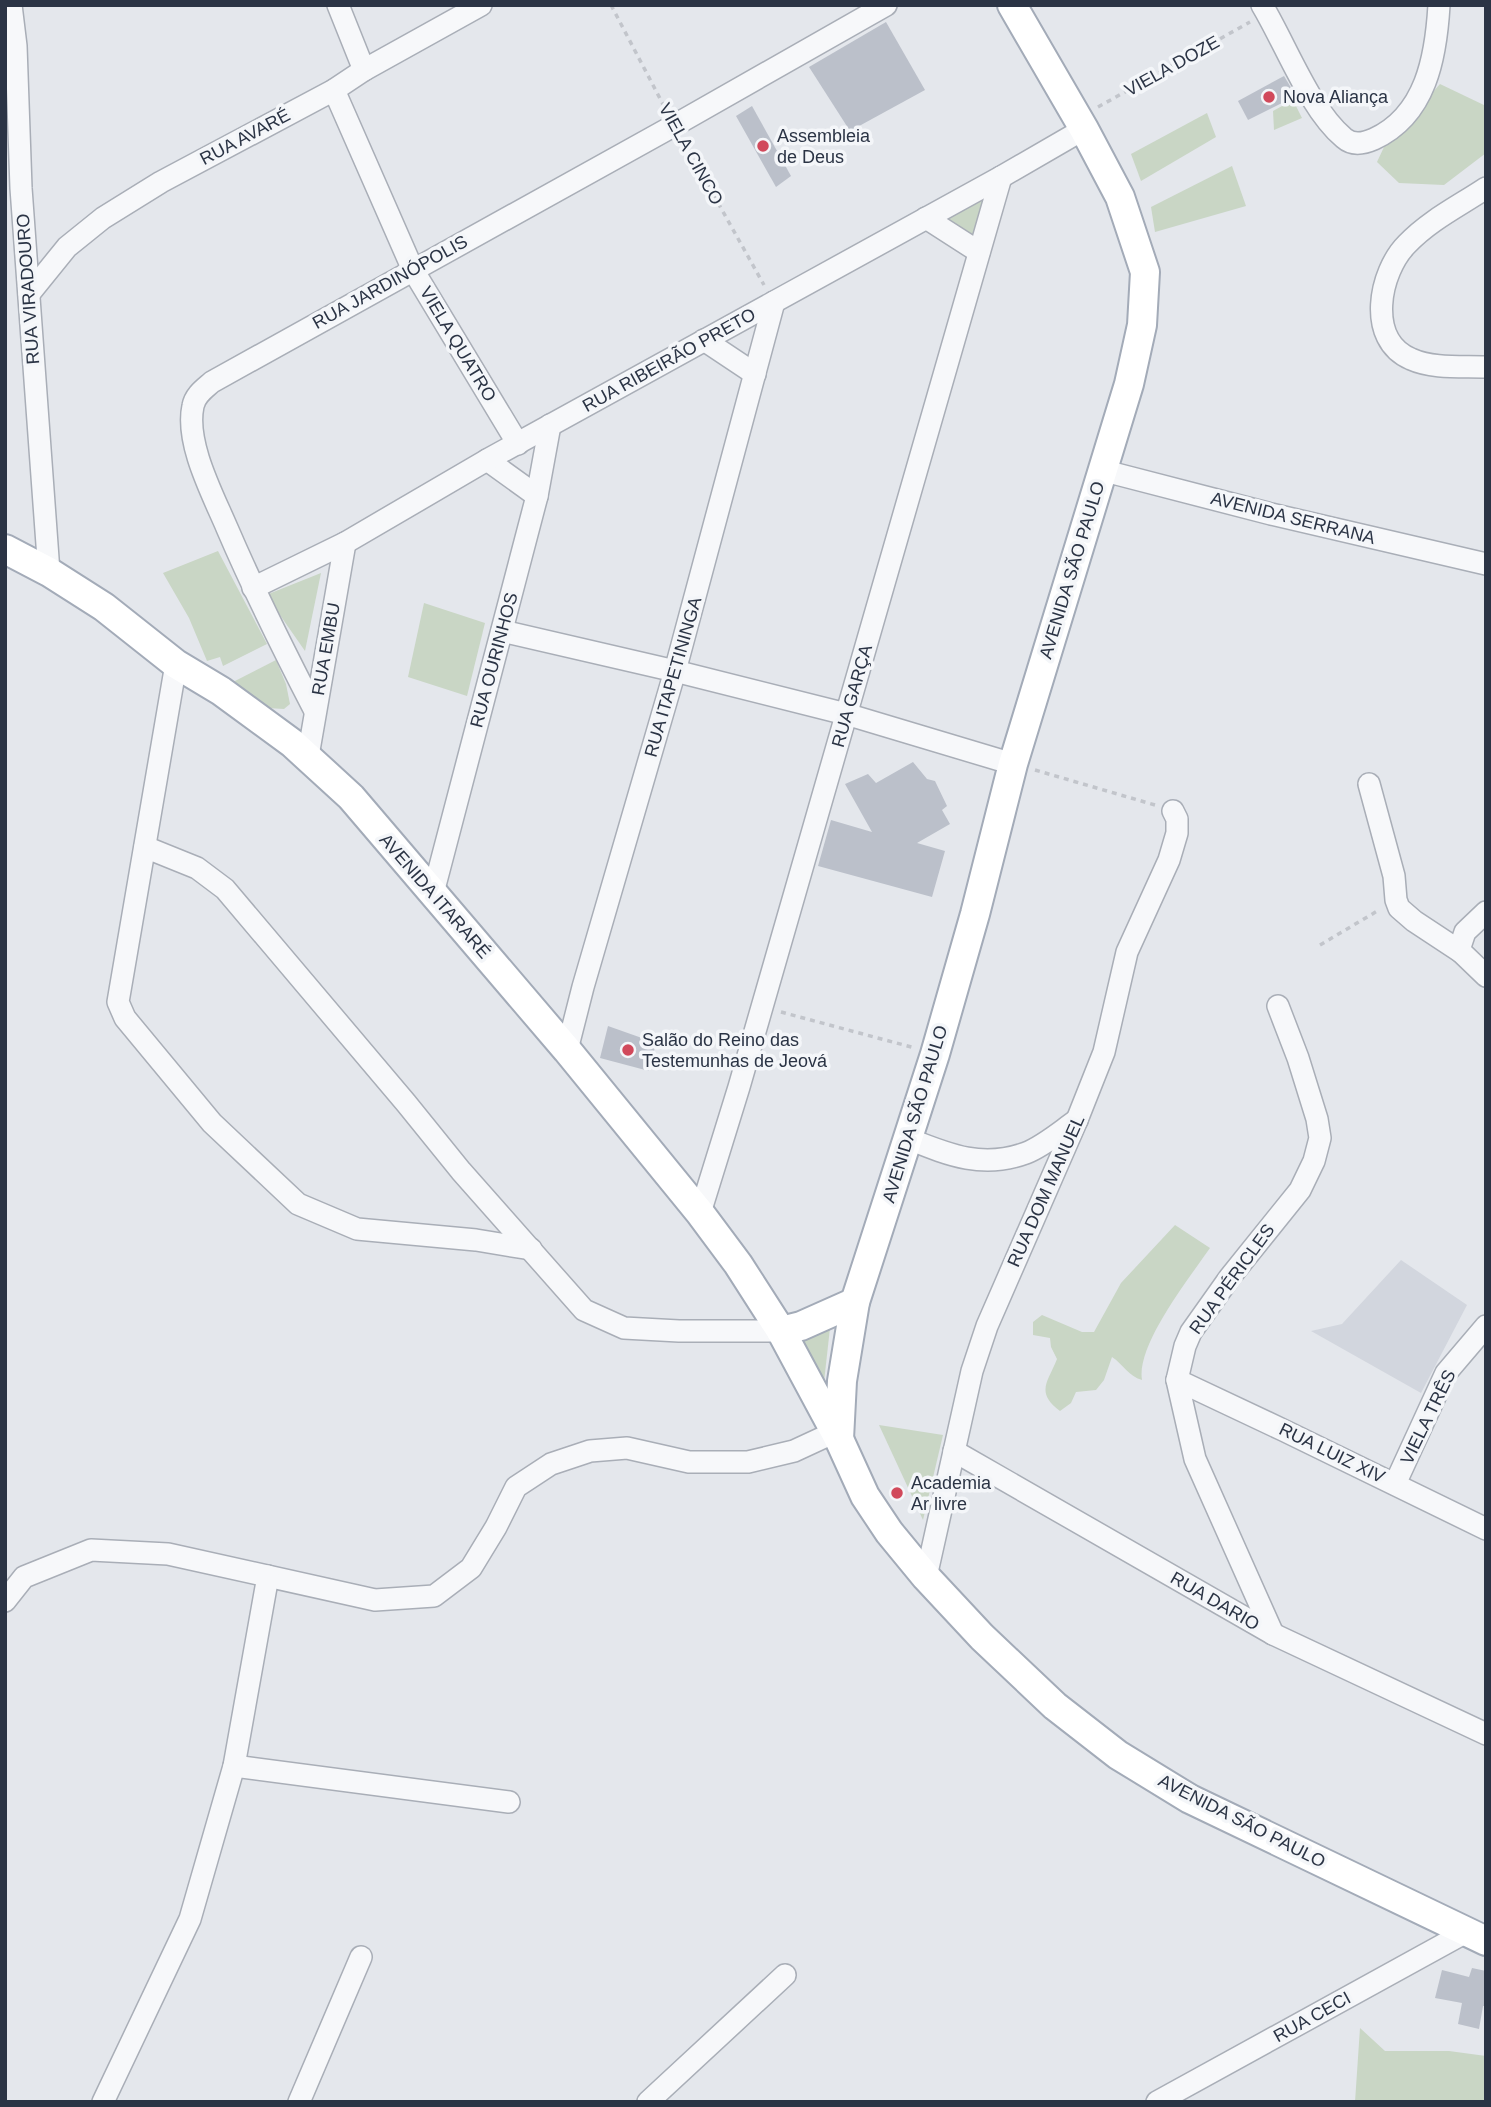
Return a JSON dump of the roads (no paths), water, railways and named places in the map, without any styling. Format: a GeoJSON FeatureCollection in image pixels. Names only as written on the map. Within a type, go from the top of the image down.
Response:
{"type":"FeatureCollection","features":[{"type":"Feature","properties":{"kind":"main road","name":"AVENIDA SÃO PAULO"},"geometry":{"type":"LineString","coordinates":[[1012,5],[1120,197],[1146,272],[1142,325],[1132,373],[1013,764],[975,914],[935,1054],[855,1301],[842,1381],[837,1435],[865,1496],[889,1532],[926,1577],[982,1637],[1055,1706],[1118,1755],[1190,1799],[1477,1936]]}},
{"type":"Feature","properties":{"kind":"main road","name":"AVENIDA ITARARÉ"},"geometry":{"type":"LineString","coordinates":[[5,549],[49,572],[104,607],[176,664],[221,691],[308,756],[351,797],[567,1050],[700,1213],[738,1264],[781,1331],[837,1435]]}},
{"type":"Feature","properties":{"kind":"main road"},"geometry":{"type":"LineString","coordinates":[[781,1331],[801,1326],[855,1301]]}},
{"type":"Feature","properties":{"kind":"street","name":"RUA VIRADOURO"},"geometry":{"type":"LineString","coordinates":[[11,5],[16,46],[21,188],[49,572]]}},
{"type":"Feature","properties":{"kind":"street"},"geometry":{"type":"LineString","coordinates":[[338,5],[364,70]]}},
{"type":"Feature","properties":{"kind":"street","name":"RUA AVARÉ"},"geometry":{"type":"LineString","coordinates":[[29,295],[67,247],[103,218],[161,182],[334,90],[364,70],[481,5]]}},
{"type":"Feature","properties":{"kind":"street","name":"RUA JARDINÓPOLIS"},"geometry":{"type":"LineString","coordinates":[[315,711],[253,589],[210,488],[192,432],[193,405],[199,393],[212,382],[886,5]]}},
{"type":"Feature","properties":{"kind":"street"},"geometry":{"type":"LineString","coordinates":[[1265,9],[1321,112],[1347,141],[1359,144],[1401,123],[1412,110],[1422,91],[1436,34],[1439,5]]}},
{"type":"Feature","properties":{"kind":"street","name":"VIELA QUATRO"},"geometry":{"type":"LineString","coordinates":[[334,90],[413,270],[518,444]]}},
{"type":"Feature","properties":{"kind":"street","name":"RUA RIBEIRÃO PRETO"},"geometry":{"type":"LineString","coordinates":[[253,589],[345,543],[486,460],[1001,177],[1081,124]]}},
{"type":"Feature","properties":{"kind":"street","name":"RUA GARÇA"},"geometry":{"type":"LineString","coordinates":[[700,1213],[1001,177]]}},
{"type":"Feature","properties":{"kind":"street"},"geometry":{"type":"LineString","coordinates":[[1486,188],[1434,220],[1407,244],[1394,259],[1385,279],[1381,299],[1391,344],[1402,354],[1412,360],[1439,365],[1486,368]]}},
{"type":"Feature","properties":{"kind":"street"},"geometry":{"type":"LineString","coordinates":[[926,218],[979,252]]}},
{"type":"Feature","properties":{"kind":"street","name":"RUA ITAPETININGA"},"geometry":{"type":"LineString","coordinates":[[567,1050],[675,671],[774,302]]}},
{"type":"Feature","properties":{"kind":"street"},"geometry":{"type":"LineString","coordinates":[[705,340],[755,374]]}},
{"type":"Feature","properties":{"kind":"street","name":"RUA OURINHOS"},"geometry":{"type":"LineString","coordinates":[[433,893],[537,496],[550,425]]}},
{"type":"Feature","properties":{"kind":"street"},"geometry":{"type":"LineString","coordinates":[[486,460],[537,496]]}},
{"type":"Feature","properties":{"kind":"street","name":"AVENIDA SERRANA"},"geometry":{"type":"LineString","coordinates":[[1101,470],[1271,514],[1486,564]]}},
{"type":"Feature","properties":{"kind":"street","name":"RUA EMBU"},"geometry":{"type":"LineString","coordinates":[[308,756],[345,543]]}},
{"type":"Feature","properties":{"kind":"street"},"geometry":{"type":"LineString","coordinates":[[502,631],[846,714],[1013,764]]}},
{"type":"Feature","properties":{"kind":"street"},"geometry":{"type":"LineString","coordinates":[[176,664],[118,1002],[125,1018],[212,1123],[298,1204],[357,1229],[476,1240],[531,1249]]}},
{"type":"Feature","properties":{"kind":"street"},"geometry":{"type":"LineString","coordinates":[[1369,784],[1394,876],[1399,908],[1461,952],[1486,976]]}},
{"type":"Feature","properties":{"kind":"street","name":"RUA DOM MANUEL"},"geometry":{"type":"LineString","coordinates":[[926,1577],[972,1371],[987,1326],[1104,1052],[1127,952],[1169,860],[1177,833],[1177,819],[1173,811]]}},
{"type":"Feature","properties":{"kind":"street"},"geometry":{"type":"LineString","coordinates":[[145,848],[197,868],[225,889],[461,1171],[584,1310],[624,1328],[781,1331]]}},
{"type":"Feature","properties":{"kind":"street"},"geometry":{"type":"LineString","coordinates":[[1461,952],[1459,950],[1465,932],[1486,912]]}},
{"type":"Feature","properties":{"kind":"street","name":"RUA PÉRICLES"},"geometry":{"type":"LineString","coordinates":[[1273,1634],[1195,1460],[1177,1380],[1191,1332],[1230,1277],[1300,1190],[1314,1161],[1320,1138],[1317,1119],[1278,1006]]}},
{"type":"Feature","properties":{"kind":"street"},"geometry":{"type":"LineString","coordinates":[[909,1139],[971,1160],[995,1160],[1027,1153],[1077,1120]]}},
{"type":"Feature","properties":{"kind":"street","name":"VIELA TRÊS"},"geometry":{"type":"LineString","coordinates":[[1395,1484],[1446,1373],[1486,1326]]}},
{"type":"Feature","properties":{"kind":"street"},"geometry":{"type":"LineString","coordinates":[[1463,1351],[1486,1353]]}},
{"type":"Feature","properties":{"kind":"street","name":"RUA LUIZ XIV"},"geometry":{"type":"LineString","coordinates":[[1177,1380],[1486,1529]]}},
{"type":"Feature","properties":{"kind":"street"},"geometry":{"type":"LineString","coordinates":[[5,1601],[24,1577],[90,1550],[168,1554],[375,1600],[434,1596],[471,1568],[516,1487],[551,1464],[590,1451],[627,1448],[689,1462],[748,1462],[794,1451],[837,1435]]}},
{"type":"Feature","properties":{"kind":"street","name":"RUA DARIO"},"geometry":{"type":"LineString","coordinates":[[954,1451],[1273,1634],[1486,1734]]}},
{"type":"Feature","properties":{"kind":"street"},"geometry":{"type":"LineString","coordinates":[[103,2102],[190,1919],[234,1766],[268,1576]]}},
{"type":"Feature","properties":{"kind":"street"},"geometry":{"type":"LineString","coordinates":[[234,1766],[509,1801]]}},
{"type":"Feature","properties":{"kind":"street","name":"RUA CECI"},"geometry":{"type":"LineString","coordinates":[[1157,2102],[1477,1936]]}},
{"type":"Feature","properties":{"kind":"street"},"geometry":{"type":"LineString","coordinates":[[299,2102],[361,1957]]}},
{"type":"Feature","properties":{"kind":"street"},"geometry":{"type":"LineString","coordinates":[[648,2102],[785,1975]]}},
{"type":"Feature","properties":{"kind":"place","name":"Nova Aliança"},"geometry":{"type":"Point","coordinates":[1269,97]}},
{"type":"Feature","properties":{"kind":"place","name":"Assembleia de Deus"},"geometry":{"type":"Point","coordinates":[763,146]}},
{"type":"Feature","properties":{"kind":"place","name":"Salão do Reino das Testemunhas de Jeová"},"geometry":{"type":"Point","coordinates":[628,1050]}},
{"type":"Feature","properties":{"kind":"place","name":"Academia Ar livre"},"geometry":{"type":"Point","coordinates":[897,1493]}}]}
